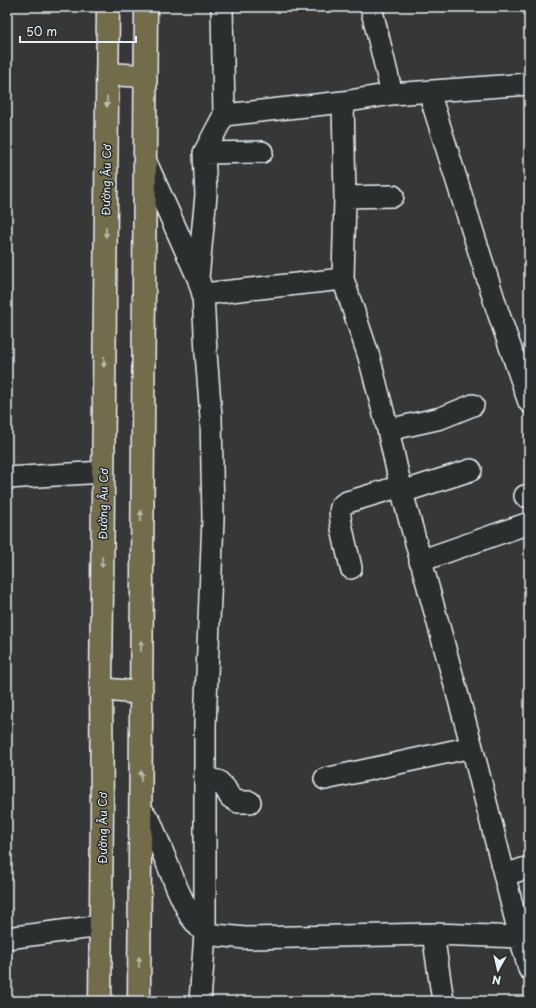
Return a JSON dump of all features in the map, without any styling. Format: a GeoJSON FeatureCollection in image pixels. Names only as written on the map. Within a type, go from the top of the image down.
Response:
{"type":"FeatureCollection","features":[{"type":"Feature","properties":{"kind":"main road","name":"Đường Âu Cơ"},"geometry":{"type":"LineString","coordinates":[[100,1001],[102,810],[101,689],[108,7]]}},
{"type":"Feature","properties":{"kind":"main road"},"geometry":{"type":"LineString","coordinates":[[139,1001],[141,529],[146,162],[146,7]]}},
{"type":"Feature","properties":{"kind":"main road"},"geometry":{"type":"LineString","coordinates":[[107,74],[146,76]]}},
{"type":"Feature","properties":{"kind":"main road"},"geometry":{"type":"LineString","coordinates":[[101,689],[141,693]]}},
{"type":"Feature","properties":{"kind":"street"},"geometry":{"type":"LineString","coordinates":[[203,998],[206,934],[206,719],[213,518],[211,417],[200,286],[206,195],[204,153],[224,115],[222,7]]}},
{"type":"Feature","properties":{"kind":"street"},"geometry":{"type":"LineString","coordinates":[[371,7],[392,94]]}},
{"type":"Feature","properties":{"kind":"street"},"geometry":{"type":"LineString","coordinates":[[224,115],[343,102],[392,94],[529,84]]}},
{"type":"Feature","properties":{"kind":"street"},"geometry":{"type":"LineString","coordinates":[[429,92],[497,309],[529,402]]}},
{"type":"Feature","properties":{"kind":"street"},"geometry":{"type":"LineString","coordinates":[[343,102],[345,197],[343,279],[369,357],[388,430],[401,489],[472,747],[504,875],[524,936],[529,969]]}},
{"type":"Feature","properties":{"kind":"street"},"geometry":{"type":"LineString","coordinates":[[204,153],[262,152]]}},
{"type":"Feature","properties":{"kind":"street"},"geometry":{"type":"LineString","coordinates":[[146,162],[200,286]]}},
{"type":"Feature","properties":{"kind":"street"},"geometry":{"type":"LineString","coordinates":[[345,197],[393,196]]}},
{"type":"Feature","properties":{"kind":"street"},"geometry":{"type":"LineString","coordinates":[[200,286],[343,279]]}},
{"type":"Feature","properties":{"kind":"street"},"geometry":{"type":"LineString","coordinates":[[388,430],[441,418],[473,405]]}},
{"type":"Feature","properties":{"kind":"street"},"geometry":{"type":"LineString","coordinates":[[351,568],[340,513],[341,507],[345,503],[471,470]]}},
{"type":"Feature","properties":{"kind":"street"},"geometry":{"type":"LineString","coordinates":[[7,478],[103,472]]}},
{"type":"Feature","properties":{"kind":"street"},"geometry":{"type":"LineString","coordinates":[[420,561],[529,523]]}},
{"type":"Feature","properties":{"kind":"street"},"geometry":{"type":"LineString","coordinates":[[325,779],[472,747]]}},
{"type":"Feature","properties":{"kind":"street"},"geometry":{"type":"LineString","coordinates":[[205,778],[218,781],[225,788],[230,797],[238,802],[250,802]]}},
{"type":"Feature","properties":{"kind":"street"},"geometry":{"type":"LineString","coordinates":[[140,809],[151,824],[190,916],[206,934],[245,938],[433,934],[524,936]]}},
{"type":"Feature","properties":{"kind":"street"},"geometry":{"type":"LineString","coordinates":[[504,875],[529,867]]}},
{"type":"Feature","properties":{"kind":"street"},"geometry":{"type":"LineString","coordinates":[[7,938],[101,926]]}},
{"type":"Feature","properties":{"kind":"street"},"geometry":{"type":"LineString","coordinates":[[433,934],[443,1001]]}}]}
